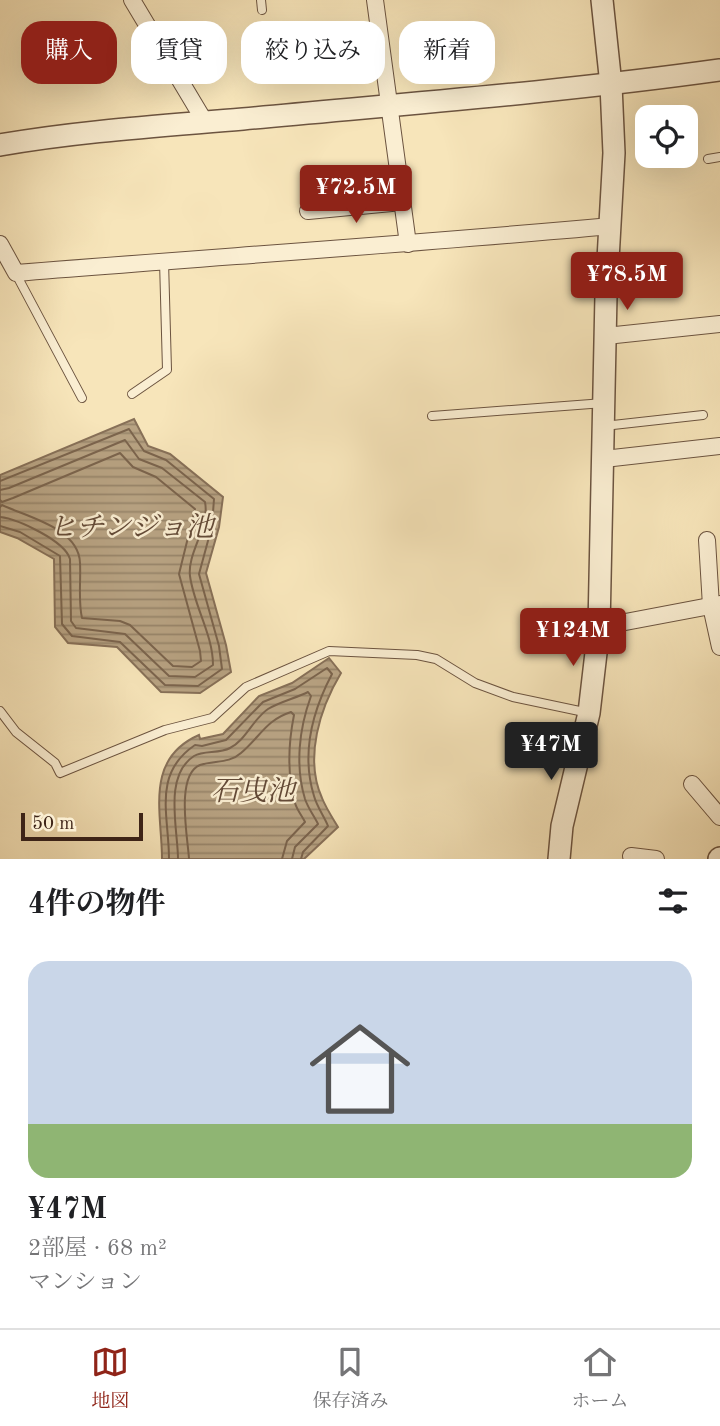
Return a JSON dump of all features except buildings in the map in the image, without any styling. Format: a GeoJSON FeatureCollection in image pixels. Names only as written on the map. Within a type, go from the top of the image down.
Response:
{"type":"FeatureCollection","features":[{"type":"Feature","properties":{"kind":"street"},"geometry":{"type":"LineString","coordinates":[[132,0],[205,122]]}},
{"type":"Feature","properties":{"kind":"street"},"geometry":{"type":"LineString","coordinates":[[375,0],[408,244]]}},
{"type":"Feature","properties":{"kind":"street"},"geometry":{"type":"LineString","coordinates":[[559,859],[562,826],[589,713],[599,627],[606,295],[614,153],[611,85],[602,0]]}},
{"type":"Feature","properties":{"kind":"street"},"geometry":{"type":"LineString","coordinates":[[0,145],[205,122],[611,85],[720,70]]}},
{"type":"Feature","properties":{"kind":"street"},"geometry":{"type":"LineString","coordinates":[[308,211],[402,202]]}},
{"type":"Feature","properties":{"kind":"street"},"geometry":{"type":"LineString","coordinates":[[0,244],[16,273],[611,226]]}},
{"type":"Feature","properties":{"kind":"street"},"geometry":{"type":"LineString","coordinates":[[606,336],[720,324]]}},
{"type":"Feature","properties":{"kind":"street"},"geometry":{"type":"LineString","coordinates":[[604,459],[720,446]]}},
{"type":"Feature","properties":{"kind":"street"},"geometry":{"type":"LineString","coordinates":[[707,540],[720,647]]}},
{"type":"Feature","properties":{"kind":"street"},"geometry":{"type":"LineString","coordinates":[[599,627],[716,605]]}},
{"type":"Feature","properties":{"kind":"street"},"geometry":{"type":"LineString","coordinates":[[692,784],[720,817]]}},
{"type":"Feature","properties":{"kind":"street"},"geometry":{"type":"LineString","coordinates":[[631,856],[656,859]]}},
{"type":"Feature","properties":{"kind":"lane"},"geometry":{"type":"LineString","coordinates":[[261,0],[262,10]]}},
{"type":"Feature","properties":{"kind":"lane"},"geometry":{"type":"LineString","coordinates":[[708,159],[720,157]]}},
{"type":"Feature","properties":{"kind":"lane"},"geometry":{"type":"LineString","coordinates":[[132,394],[167,370],[163,261]]}},
{"type":"Feature","properties":{"kind":"lane"},"geometry":{"type":"LineString","coordinates":[[16,273],[82,398]]}},
{"type":"Feature","properties":{"kind":"lane"},"geometry":{"type":"LineString","coordinates":[[432,416],[605,403]]}},
{"type":"Feature","properties":{"kind":"lane"},"geometry":{"type":"LineString","coordinates":[[604,426],[703,415]]}},
{"type":"Feature","properties":{"kind":"lane"},"geometry":{"type":"LineString","coordinates":[[0,710],[16,732],[55,763],[60,773],[165,730],[212,719],[246,687],[329,651],[417,655],[436,659],[475,683],[513,697],[589,713]]}},
{"type":"Feature","properties":{"kind":"water","name":"ヒチンジョ池"},"geometry":{"type":"Polygon","coordinates":[[[134,419],[148,446],[170,454],[223,497],[219,527],[206,573],[231,672],[200,693],[161,692],[117,647],[68,643],[55,627],[54,559],[17,538],[0,532],[0,475],[134,419]]]}},
{"type":"Feature","properties":{"kind":"water","name":"石曳池"},"geometry":{"type":"Polygon","coordinates":[[[329,658],[341,673],[321,717],[314,767],[322,798],[338,827],[304,859],[162,859],[160,789],[170,758],[182,745],[199,735],[200,739],[223,734],[259,696],[292,683],[329,658]]]}}]}
